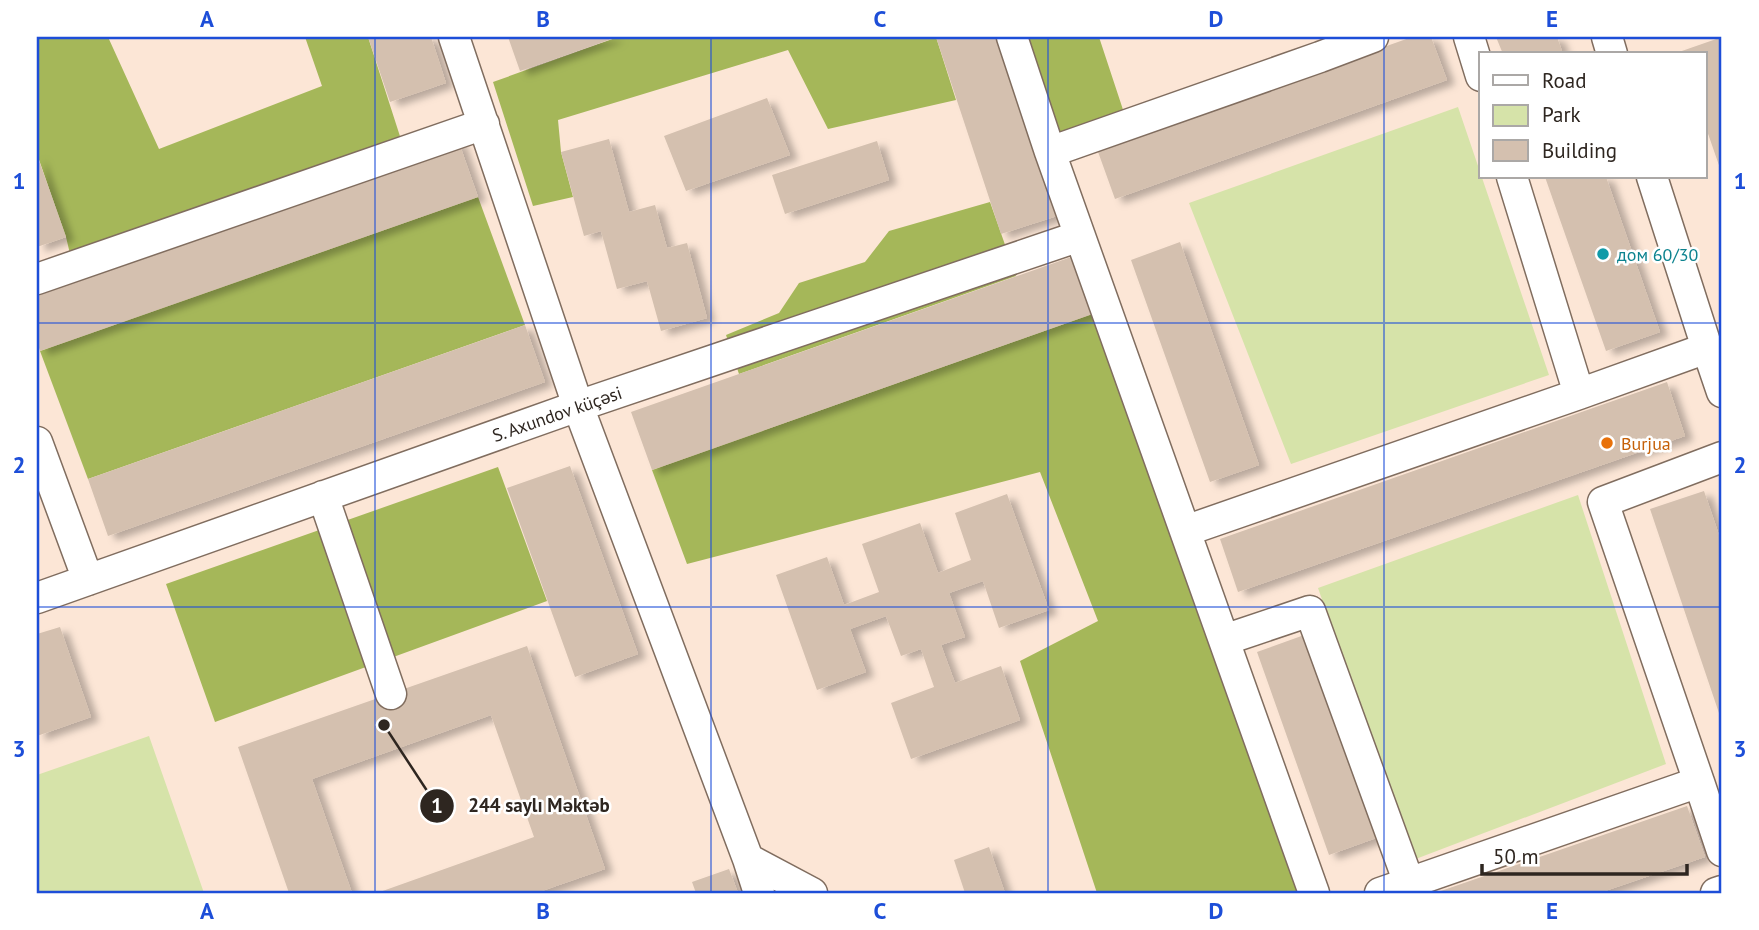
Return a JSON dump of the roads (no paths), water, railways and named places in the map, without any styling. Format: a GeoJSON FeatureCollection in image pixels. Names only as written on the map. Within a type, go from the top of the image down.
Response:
{"type":"FeatureCollection","features":[{"type":"Feature","properties":{"kind":"street"},"geometry":{"type":"LineString","coordinates":[[454,37],[578,406],[759,893]]}},
{"type":"Feature","properties":{"kind":"street"},"geometry":{"type":"LineString","coordinates":[[1012,37],[1050,152],[1314,893]]}},
{"type":"Feature","properties":{"kind":"street"},"geometry":{"type":"LineString","coordinates":[[1050,152],[1321,47],[1373,37]]}},
{"type":"Feature","properties":{"kind":"street"},"geometry":{"type":"LineString","coordinates":[[1469,37],[1479,70]]}},
{"type":"Feature","properties":{"kind":"street"},"geometry":{"type":"LineString","coordinates":[[37,279],[484,124]]}},
{"type":"Feature","properties":{"kind":"street"},"geometry":{"type":"LineString","coordinates":[[1512,178],[1579,394]]}},
{"type":"Feature","properties":{"kind":"street"},"geometry":{"type":"LineString","coordinates":[[1652,178],[1722,392]]}},
{"type":"Feature","properties":{"kind":"street","name":"S. Axundov küçəsi"},"geometry":{"type":"LineString","coordinates":[[37,598],[578,406],[1080,236]]}},
{"type":"Feature","properties":{"kind":"street"},"geometry":{"type":"LineString","coordinates":[[1185,531],[1707,348]]}},
{"type":"Feature","properties":{"kind":"street"},"geometry":{"type":"LineString","coordinates":[[37,442],[88,580]]}},
{"type":"Feature","properties":{"kind":"street"},"geometry":{"type":"LineString","coordinates":[[1722,457],[1603,502],[1722,850]]}},
{"type":"Feature","properties":{"kind":"street"},"geometry":{"type":"LineString","coordinates":[[323,496],[391,694]]}},
{"type":"Feature","properties":{"kind":"street"},"geometry":{"type":"LineString","coordinates":[[1224,640],[1310,611],[1409,883]]}},
{"type":"Feature","properties":{"kind":"street"},"geometry":{"type":"LineString","coordinates":[[1380,893],[1699,782]]}},
{"type":"Feature","properties":{"kind":"street"},"geometry":{"type":"LineString","coordinates":[[748,859],[812,893]]}},
{"type":"Feature","properties":{"kind":"street"},"geometry":{"type":"LineString","coordinates":[[1716,893],[1722,891]]}},
{"type":"Feature","properties":{"kind":"place","name":"дом 60/30"},"geometry":{"type":"Point","coordinates":[1603,254]}},
{"type":"Feature","properties":{"kind":"place","name":"Burjua"},"geometry":{"type":"Point","coordinates":[1607,443]}},
{"type":"Feature","properties":{"kind":"place","name":"244 saylı Məktəb"},"geometry":{"type":"Point","coordinates":[384,725]}}]}
